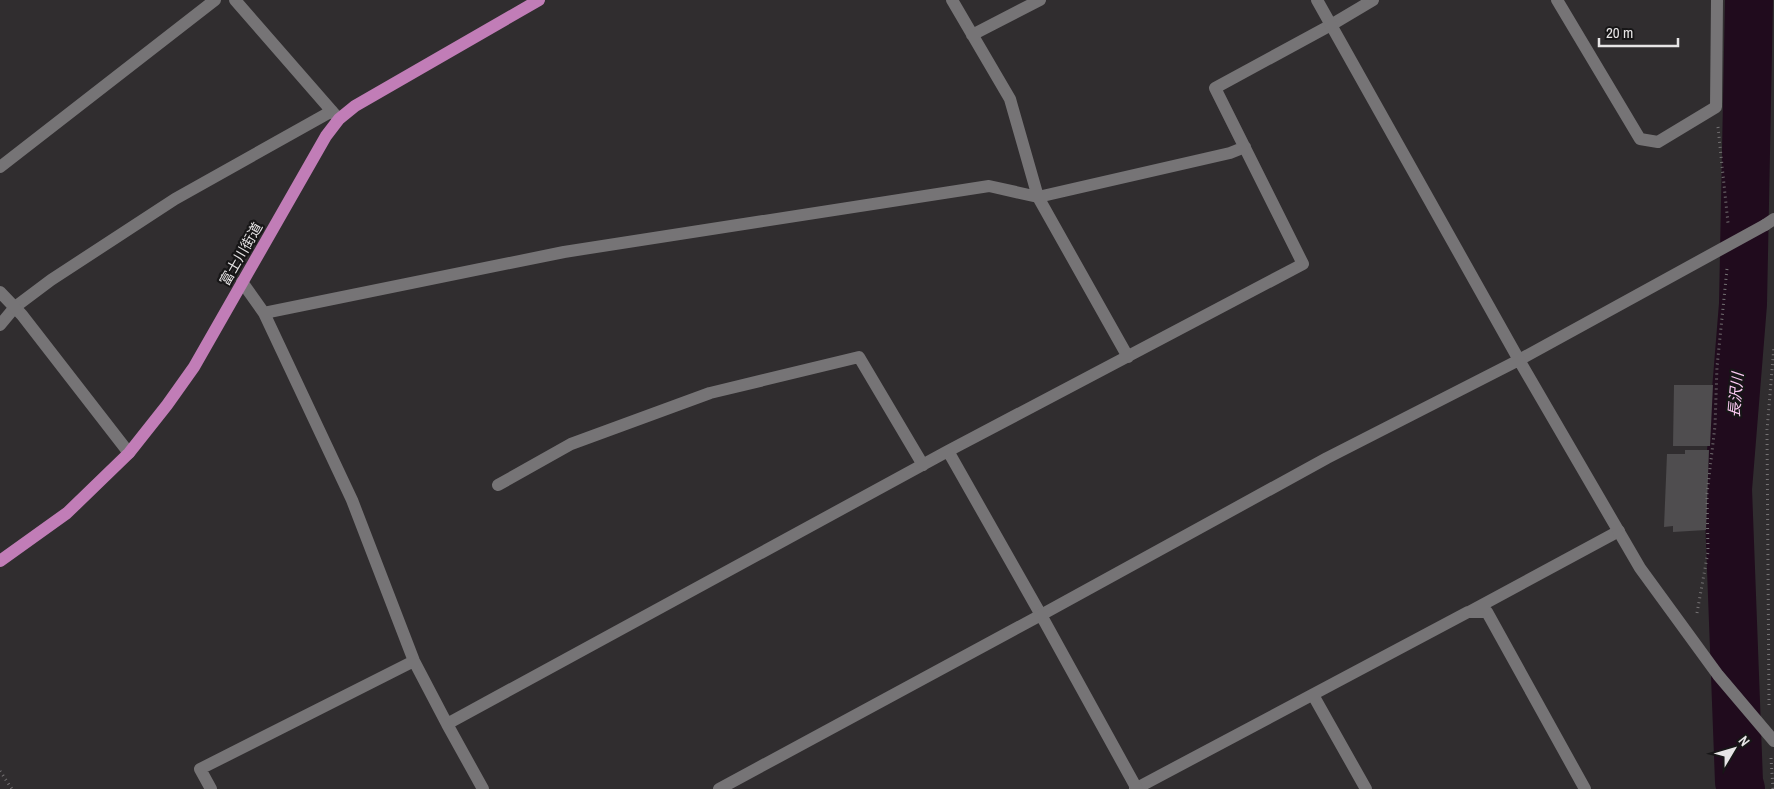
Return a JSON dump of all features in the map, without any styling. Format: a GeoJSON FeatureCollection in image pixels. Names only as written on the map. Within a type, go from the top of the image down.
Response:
{"type":"FeatureCollection","features":[{"type":"Feature","properties":{"kind":"main road","name":"富士川街道"},"geometry":{"type":"LineString","coordinates":[[0,561],[67,513],[128,453],[167,405],[194,367],[326,136],[336,115],[355,106],[539,0]]}},
{"type":"Feature","properties":{"kind":"street"},"geometry":{"type":"LineString","coordinates":[[0,167],[214,0]]}},
{"type":"Feature","properties":{"kind":"street"},"geometry":{"type":"LineString","coordinates":[[0,325],[15,307],[51,280],[176,199],[336,115],[235,0]]}},
{"type":"Feature","properties":{"kind":"street"},"geometry":{"type":"LineString","coordinates":[[952,0],[1010,99],[1038,197],[1128,357]]}},
{"type":"Feature","properties":{"kind":"street"},"geometry":{"type":"LineString","coordinates":[[972,35],[1040,0]]}},
{"type":"Feature","properties":{"kind":"street"},"geometry":{"type":"LineString","coordinates":[[1317,0],[1519,360],[1640,568],[1718,675],[1772,739]]}},
{"type":"Feature","properties":{"kind":"street"},"geometry":{"type":"LineString","coordinates":[[446,724],[948,451],[1304,264],[1215,88],[1373,0]]}},
{"type":"Feature","properties":{"kind":"street"},"geometry":{"type":"LineString","coordinates":[[1557,0],[1640,140],[1658,142],[1716,107],[1716,0]]}},
{"type":"Feature","properties":{"kind":"street"},"geometry":{"type":"LineString","coordinates":[[264,313],[564,252],[989,186],[1038,197],[1230,153],[1245,147]]}},
{"type":"Feature","properties":{"kind":"street"},"geometry":{"type":"LineString","coordinates":[[719,789],[1327,458],[1519,360],[1769,222]]}},
{"type":"Feature","properties":{"kind":"street"},"geometry":{"type":"LineString","coordinates":[[242,282],[264,313],[352,500],[414,661],[446,724],[483,789]]}},
{"type":"Feature","properties":{"kind":"street"},"geometry":{"type":"LineString","coordinates":[[0,292],[22,315],[128,453]]}},
{"type":"Feature","properties":{"kind":"street"},"geometry":{"type":"LineString","coordinates":[[498,485],[571,444],[710,393],[859,357],[923,465]]}},
{"type":"Feature","properties":{"kind":"street"},"geometry":{"type":"LineString","coordinates":[[948,451],[1041,615],[1136,789],[1619,531]]}},
{"type":"Feature","properties":{"kind":"street"},"geometry":{"type":"LineString","coordinates":[[1468,612],[1487,612],[1585,789]]}},
{"type":"Feature","properties":{"kind":"street"},"geometry":{"type":"LineString","coordinates":[[211,789],[200,769],[414,661]]}},
{"type":"Feature","properties":{"kind":"street"},"geometry":{"type":"LineString","coordinates":[[1313,695],[1366,789]]}},
{"type":"Feature","properties":{"kind":"path"},"geometry":{"type":"LineString","coordinates":[[1690,637],[1698,608],[1708,552],[1707,494],[1715,426],[1717,367],[1730,244],[1716,107]]}},
{"type":"Feature","properties":{"kind":"path"},"geometry":{"type":"LineString","coordinates":[[1773,789],[1767,430],[1774,346]]}},
{"type":"Feature","properties":{"kind":"path"},"geometry":{"type":"LineString","coordinates":[[0,771],[12,789]]}},
{"type":"Feature","properties":{"kind":"building"},"geometry":{"type":"Polygon","coordinates":[[[1674,385],[1713,385],[1710,446],[1673,446],[1674,385]]]}},
{"type":"Feature","properties":{"kind":"building"},"geometry":{"type":"Polygon","coordinates":[[[1685,450],[1709,450],[1706,530],[1673,532],[1673,526],[1664,527],[1667,454],[1685,454],[1685,450]]]}},
{"type":"Feature","properties":{"kind":"waterway","name":"長沢川"},"geometry":{"type":"LineString","coordinates":[[1741,789],[1739,782],[1728,489],[1743,304],[1749,0]]}}]}
